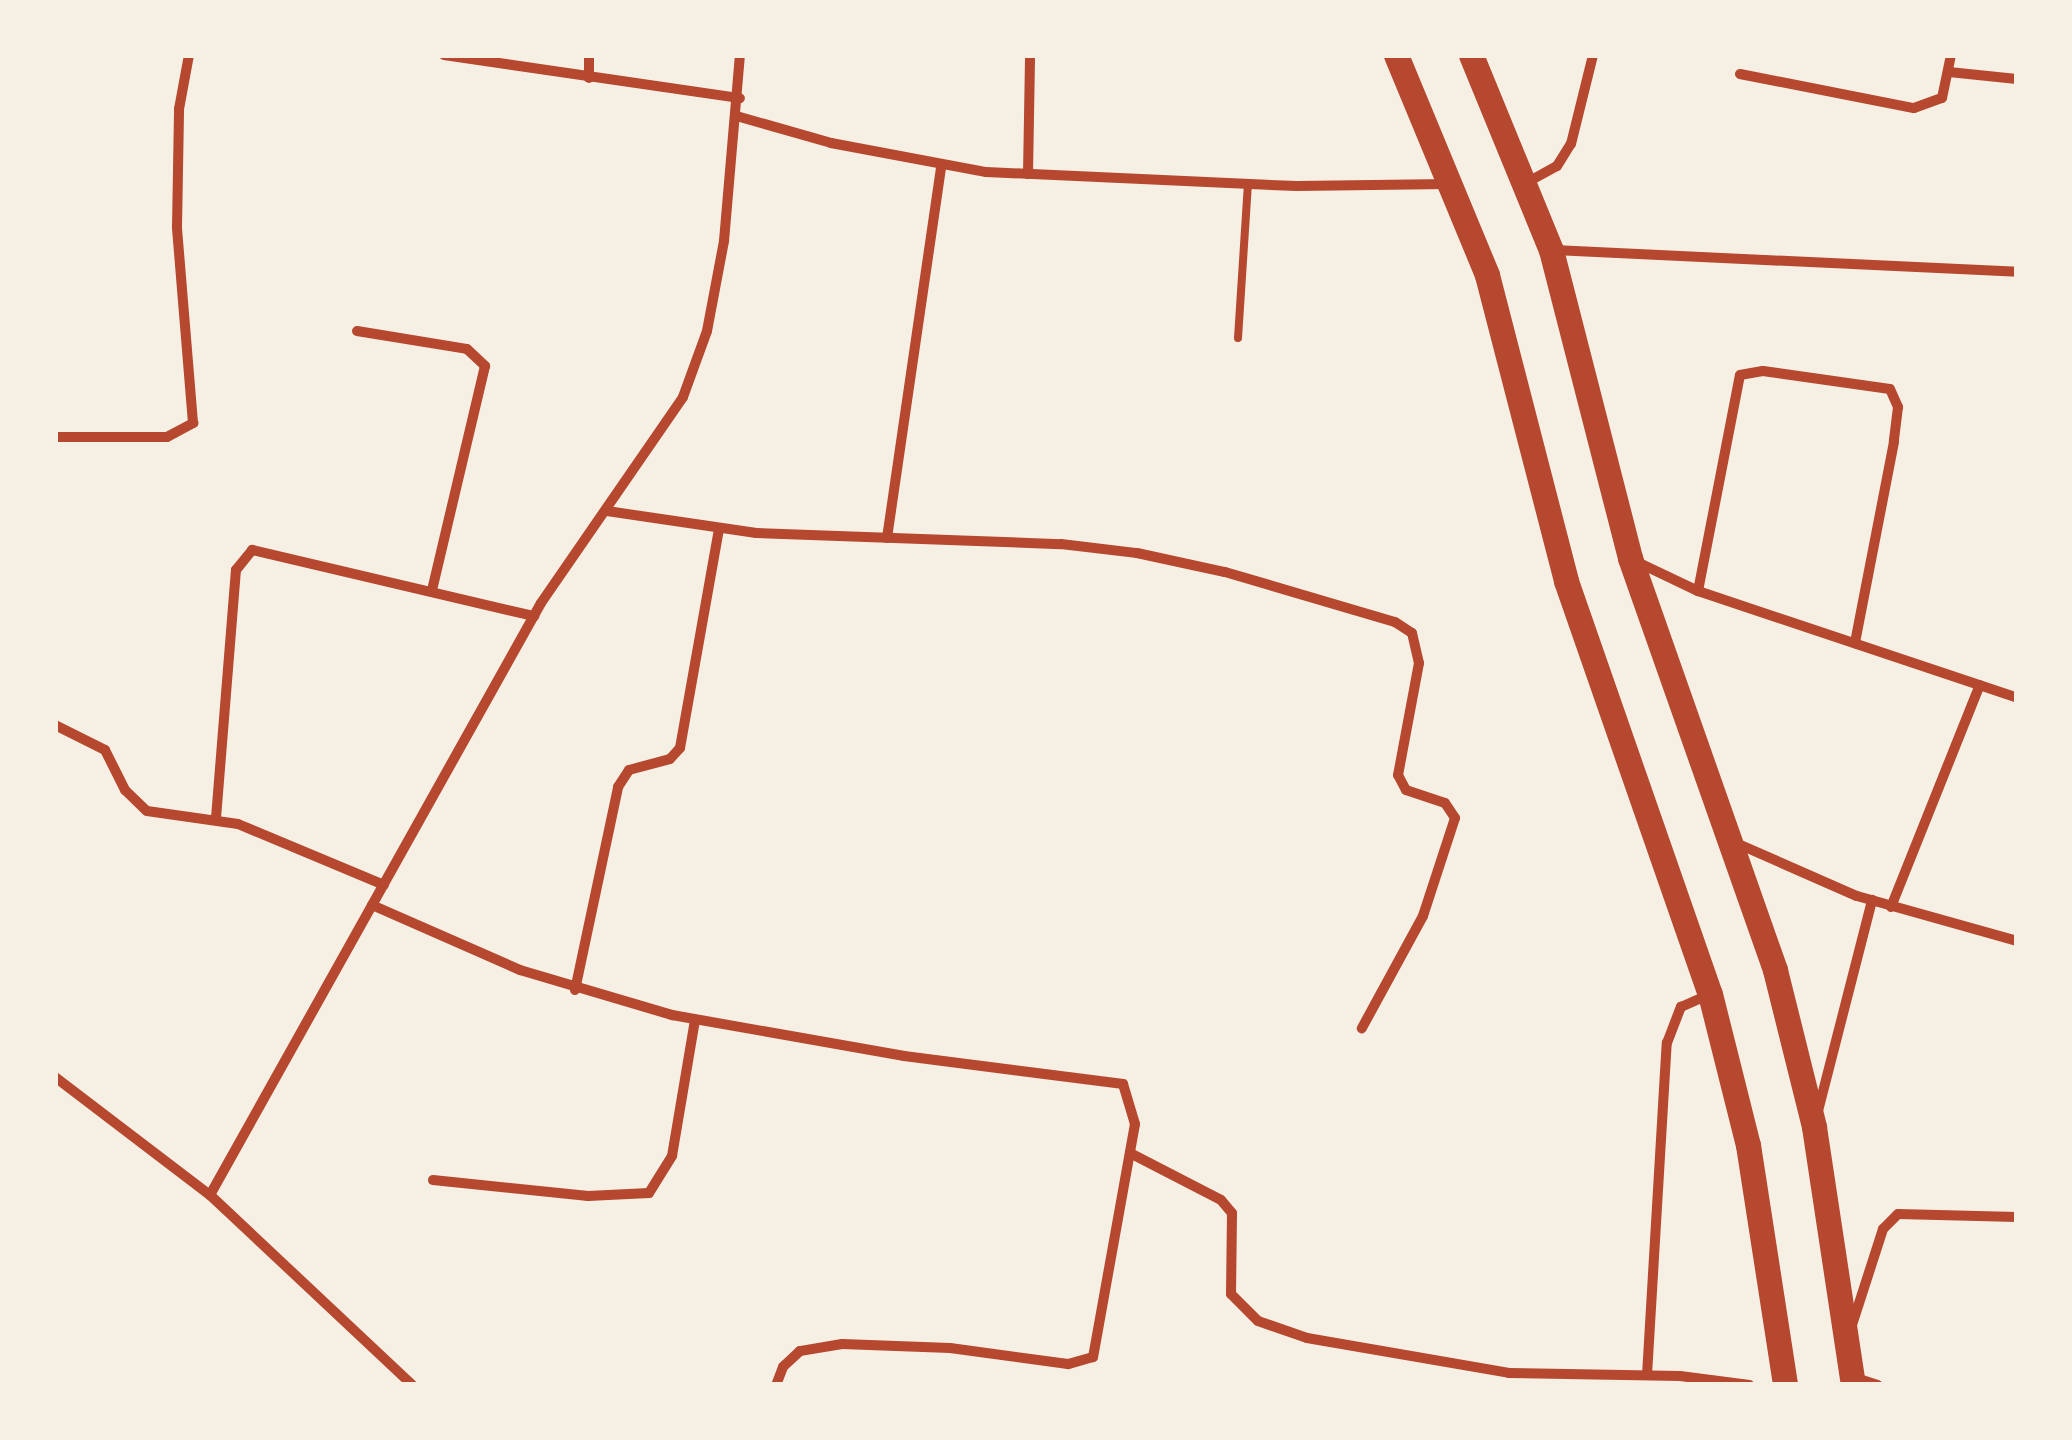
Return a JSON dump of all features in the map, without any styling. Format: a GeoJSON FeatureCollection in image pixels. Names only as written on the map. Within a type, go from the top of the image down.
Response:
{"type":"FeatureCollection","features":[{"type":"Feature","properties":{"kind":"main road"},"geometry":{"type":"LineString","coordinates":[[1396,55],[1454,184],[1487,275],[1566,581],[1710,994],[1748,1145],[1784,1385]]}},
{"type":"Feature","properties":{"kind":"main road"},"geometry":{"type":"LineString","coordinates":[[1471,55],[1551,250],[1630,558],[1775,970],[1814,1127],[1853,1381]]}},
{"type":"Feature","properties":{"kind":"street"},"geometry":{"type":"LineString","coordinates":[[55,436],[167,437],[193,423],[177,227],[178,110],[189,55]]}},
{"type":"Feature","properties":{"kind":"street"},"geometry":{"type":"LineString","coordinates":[[444,55],[740,98]]}},
{"type":"Feature","properties":{"kind":"street"},"geometry":{"type":"LineString","coordinates":[[589,55],[589,78]]}},
{"type":"Feature","properties":{"kind":"street"},"geometry":{"type":"LineString","coordinates":[[210,1195],[534,616],[683,397],[706,331],[740,116],[740,55]]}},
{"type":"Feature","properties":{"kind":"street"},"geometry":{"type":"LineString","coordinates":[[1028,174],[1030,55]]}},
{"type":"Feature","properties":{"kind":"street"},"geometry":{"type":"LineString","coordinates":[[1523,184],[1558,166],[1571,144],[1593,55]]}},
{"type":"Feature","properties":{"kind":"street"},"geometry":{"type":"LineString","coordinates":[[1740,74],[1914,108],[1942,98],[1951,55]]}},
{"type":"Feature","properties":{"kind":"street"},"geometry":{"type":"LineString","coordinates":[[1949,72],[2017,79]]}},
{"type":"Feature","properties":{"kind":"street"},"geometry":{"type":"LineString","coordinates":[[740,116],[941,168],[1248,184],[1454,184]]}},
{"type":"Feature","properties":{"kind":"street"},"geometry":{"type":"LineString","coordinates":[[887,538],[941,168]]}},
{"type":"Feature","properties":{"kind":"street"},"geometry":{"type":"LineString","coordinates":[[1551,250],[2017,272]]}},
{"type":"Feature","properties":{"kind":"street"},"geometry":{"type":"LineString","coordinates":[[357,332],[467,349],[485,366],[432,590]]}},
{"type":"Feature","properties":{"kind":"street"},"geometry":{"type":"LineString","coordinates":[[1698,591],[1740,375],[1763,371],[1890,388],[1898,407],[1894,442],[1855,643]]}},
{"type":"Feature","properties":{"kind":"street"},"geometry":{"type":"LineString","coordinates":[[608,511],[719,530],[1137,554],[1225,572],[1395,622],[1412,633],[1419,662],[1398,775],[1406,790],[1445,804],[1455,818],[1423,916],[1362,1028]]}},
{"type":"Feature","properties":{"kind":"street"},"geometry":{"type":"LineString","coordinates":[[575,990],[618,786],[629,770],[661,763],[680,748],[719,530]]}},
{"type":"Feature","properties":{"kind":"street"},"geometry":{"type":"LineString","coordinates":[[216,818],[241,557],[262,549],[534,616]]}},
{"type":"Feature","properties":{"kind":"street"},"geometry":{"type":"LineString","coordinates":[[1630,558],[1698,591],[2017,698]]}},
{"type":"Feature","properties":{"kind":"street"},"geometry":{"type":"LineString","coordinates":[[1891,907],[1980,685]]}},
{"type":"Feature","properties":{"kind":"street"},"geometry":{"type":"LineString","coordinates":[[55,726],[105,750],[136,805],[163,815],[216,818],[384,885]]}},
{"type":"Feature","properties":{"kind":"street"},"geometry":{"type":"LineString","coordinates":[[1731,841],[1891,907],[2017,941]]}},
{"type":"Feature","properties":{"kind":"street"},"geometry":{"type":"LineString","coordinates":[[1814,1127],[1872,900]]}},
{"type":"Feature","properties":{"kind":"street"},"geometry":{"type":"LineString","coordinates":[[372,905],[575,990],[696,1020],[904,1056],[1112,1078],[1123,1084],[1135,1110],[1093,1357],[1068,1364],[950,1348],[842,1344],[800,1351],[783,1367],[776,1385]]}},
{"type":"Feature","properties":{"kind":"street"},"geometry":{"type":"LineString","coordinates":[[1647,1375],[1666,1043],[1681,1007],[1710,994]]}},
{"type":"Feature","properties":{"kind":"street"},"geometry":{"type":"LineString","coordinates":[[433,1180],[588,1196],[649,1193],[672,1156],[696,1020]]}},
{"type":"Feature","properties":{"kind":"street"},"geometry":{"type":"LineString","coordinates":[[55,1077],[210,1195],[412,1385]]}},
{"type":"Feature","properties":{"kind":"street"},"geometry":{"type":"LineString","coordinates":[[1130,1153],[1220,1200],[1232,1213],[1230,1294],[1258,1321],[1307,1338],[1492,1371],[1647,1375],[1749,1385]]}},
{"type":"Feature","properties":{"kind":"street"},"geometry":{"type":"LineString","coordinates":[[1846,1340],[1882,1229],[1898,1214],[2017,1217]]}},
{"type":"Feature","properties":{"kind":"street"},"geometry":{"type":"LineString","coordinates":[[1853,1381],[1878,1385]]}},
{"type":"Feature","properties":{"kind":"lane"},"geometry":{"type":"LineString","coordinates":[[1238,338],[1248,184]]}}]}
